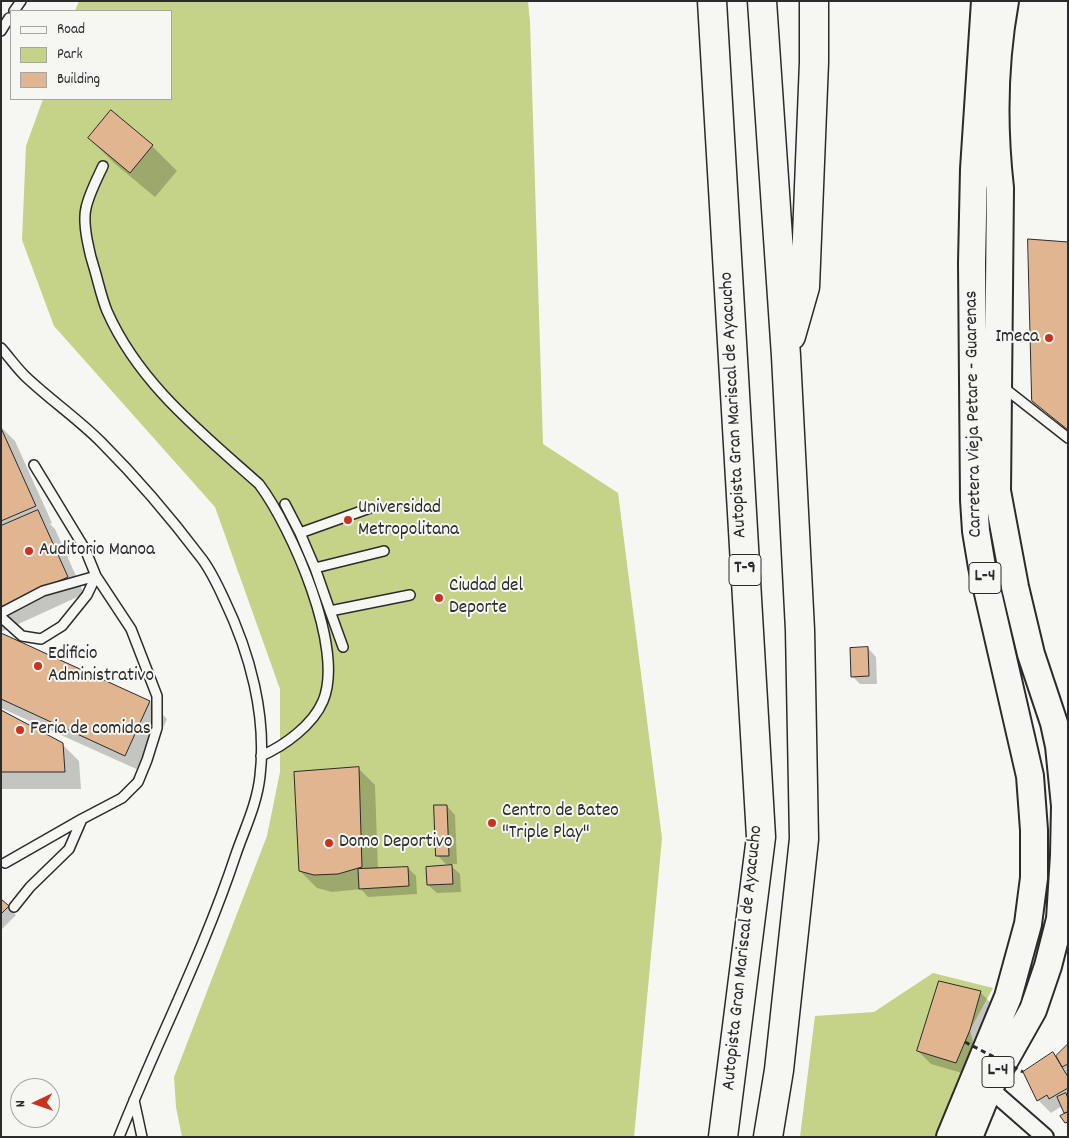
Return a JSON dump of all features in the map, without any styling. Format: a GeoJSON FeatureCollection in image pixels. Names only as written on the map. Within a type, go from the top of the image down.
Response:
{"type":"FeatureCollection","features":[{"type":"Feature","properties":{"kind":"highway","name":"Autopista Gran Mariscal de Ayacucho"},"geometry":{"type":"LineString","coordinates":[[712,1],[761,837],[724,1137]]}},
{"type":"Feature","properties":{"kind":"highway"},"geometry":{"type":"LineString","coordinates":[[762,1],[786,356],[800,630],[804,839],[779,1070],[768,1137]]}},
{"type":"Feature","properties":{"kind":"highway"},"geometry":{"type":"LineString","coordinates":[[786,356],[804,287],[814,62],[814,1]]}},
{"type":"Feature","properties":{"kind":"main road","name":"Carretera Vieja Petare - Guarenas"},"geometry":{"type":"LineString","coordinates":[[950,1137],[1008,997],[1028,924],[1034,878],[1034,830],[1030,776],[982,567],[976,532],[974,500],[972,263],[974,169],[985,1]]}},
{"type":"Feature","properties":{"kind":"main road","name":"Carretera Vieja Petare - Guarenas"},"geometry":{"type":"LineString","coordinates":[[1005,1],[997,68],[996,115],[996,151],[1000,188],[997,491],[1015,587],[1031,654],[1065,751],[1064,917]]}},
{"type":"Feature","properties":{"kind":"main road","name":"L-4"},"geometry":{"type":"LineString","coordinates":[[969,1137],[989,1088],[1033,1010],[1064,917]]}},
{"type":"Feature","properties":{"kind":"street"},"geometry":{"type":"LineString","coordinates":[[989,1088],[1045,1137]]}},
{"type":"Feature","properties":{"kind":"lane"},"geometry":{"type":"LineString","coordinates":[[1,31],[10,17]]}},
{"type":"Feature","properties":{"kind":"lane"},"geometry":{"type":"LineString","coordinates":[[103,166],[85,209],[86,236],[107,311],[125,345],[147,377],[176,408],[260,484],[267,494],[296,548],[318,613],[327,651],[328,680],[324,699],[306,725],[273,751],[262,756]]}},
{"type":"Feature","properties":{"kind":"lane"},"geometry":{"type":"LineString","coordinates":[[1,348],[24,375],[100,441],[152,498],[204,561],[232,615],[251,670],[260,725],[262,756],[255,804],[226,886],[119,1137]]}},
{"type":"Feature","properties":{"kind":"lane"},"geometry":{"type":"LineString","coordinates":[[999,384],[1068,438]]}},
{"type":"Feature","properties":{"kind":"lane"},"geometry":{"type":"LineString","coordinates":[[5,863],[82,818],[122,798],[138,782],[157,728],[157,696],[131,629],[96,576],[85,550],[34,464]]}},
{"type":"Feature","properties":{"kind":"lane"},"geometry":{"type":"LineString","coordinates":[[285,504],[315,568],[343,647]]}},
{"type":"Feature","properties":{"kind":"lane"},"geometry":{"type":"LineString","coordinates":[[300,533],[370,508]]}},
{"type":"Feature","properties":{"kind":"lane"},"geometry":{"type":"LineString","coordinates":[[315,568],[384,551]]}},
{"type":"Feature","properties":{"kind":"lane"},"geometry":{"type":"LineString","coordinates":[[1,613],[43,591],[96,576]]}},
{"type":"Feature","properties":{"kind":"lane"},"geometry":{"type":"LineString","coordinates":[[1,617],[22,636],[41,639],[62,626],[87,595],[96,576]]}},
{"type":"Feature","properties":{"kind":"lane"},"geometry":{"type":"LineString","coordinates":[[330,611],[410,595]]}},
{"type":"Feature","properties":{"kind":"lane"},"geometry":{"type":"LineString","coordinates":[[14,907],[30,887],[70,849],[82,818]]}},
{"type":"Feature","properties":{"kind":"lane"},"geometry":{"type":"LineString","coordinates":[[134,1100],[142,1137]]}},
{"type":"Feature","properties":{"kind":"path"},"geometry":{"type":"LineString","coordinates":[[965,1042],[1023,1072]]}},
{"type":"Feature","properties":{"kind":"green space","name":"Ciudad del Deporte"},"geometry":{"type":"Polygon","coordinates":[[[79,1],[528,1],[543,444],[618,493],[662,838],[634,1137],[182,1137],[176,1107],[174,1077],[267,836],[280,772],[280,689],[215,507],[54,326],[22,240],[26,146],[43,100],[172,100],[172,10],[75,10],[79,1]]]}},
{"type":"Feature","properties":{"kind":"green space"},"geometry":{"type":"Polygon","coordinates":[[[933,973],[993,988],[970,1030],[974,1046],[937,1137],[800,1137],[815,1016],[874,1012],[933,973]]]}},
{"type":"Feature","properties":{"kind":"building"},"geometry":{"type":"Polygon","coordinates":[[[111,110],[153,145],[130,173],[88,138],[111,110]]]}},
{"type":"Feature","properties":{"kind":"building","name":"Imeca"},"geometry":{"type":"Polygon","coordinates":[[[1028,239],[1068,242],[1068,430],[1032,401],[1028,239]]]}},
{"type":"Feature","properties":{"kind":"building"},"geometry":{"type":"Polygon","coordinates":[[[1,428],[36,506],[1,521],[1,428]]]}},
{"type":"Feature","properties":{"kind":"building","name":"Auditorio Manoa"},"geometry":{"type":"Polygon","coordinates":[[[38,510],[68,577],[1,607],[1,526],[38,510]]]}},
{"type":"Feature","properties":{"kind":"building","name":"Edificio Administrativo"},"geometry":{"type":"Polygon","coordinates":[[[1,633],[150,701],[125,756],[1,699],[1,633]]]}},
{"type":"Feature","properties":{"kind":"building"},"geometry":{"type":"Polygon","coordinates":[[[868,647],[869,676],[851,677],[850,648],[868,647]]]}},
{"type":"Feature","properties":{"kind":"building","name":"Feria de comidas"},"geometry":{"type":"Polygon","coordinates":[[[1,710],[63,743],[65,772],[1,772],[1,710]]]}},
{"type":"Feature","properties":{"kind":"building","name":"Domo Deportivo"},"geometry":{"type":"Polygon","coordinates":[[[359,767],[362,867],[338,874],[314,875],[299,871],[294,772],[359,767]]]}},
{"type":"Feature","properties":{"kind":"building"},"geometry":{"type":"Polygon","coordinates":[[[434,805],[447,805],[449,856],[436,856],[434,805]]]}},
{"type":"Feature","properties":{"kind":"building"},"geometry":{"type":"Polygon","coordinates":[[[452,865],[453,884],[427,885],[426,867],[452,865]]]}},
{"type":"Feature","properties":{"kind":"building"},"geometry":{"type":"Polygon","coordinates":[[[408,867],[409,886],[359,889],[358,869],[408,867]]]}},
{"type":"Feature","properties":{"kind":"building"},"geometry":{"type":"Polygon","coordinates":[[[1,899],[9,906],[1,914],[1,899]]]}},
{"type":"Feature","properties":{"kind":"building"},"geometry":{"type":"Polygon","coordinates":[[[939,981],[981,991],[970,1030],[956,1063],[917,1051],[939,981]]]}},
{"type":"Feature","properties":{"kind":"building"},"geometry":{"type":"Polygon","coordinates":[[[1068,1044],[1068,1064],[1062,1067],[1056,1056],[1068,1044]]]}},
{"type":"Feature","properties":{"kind":"building"},"geometry":{"type":"Polygon","coordinates":[[[1053,1052],[1068,1077],[1068,1088],[1049,1099],[1047,1095],[1037,1101],[1023,1072],[1053,1052]]]}},
{"type":"Feature","properties":{"kind":"building"},"geometry":{"type":"Polygon","coordinates":[[[1066,1093],[1068,1112],[1064,1113],[1057,1097],[1066,1093]]]}},
{"type":"Feature","properties":{"kind":"building"},"geometry":{"type":"Polygon","coordinates":[[[1068,1112],[1068,1122],[1065,1123],[1060,1116],[1068,1112]]]}},
{"type":"Feature","properties":{"kind":"place","name":"Imeca"},"geometry":{"type":"Point","coordinates":[1049,338]}},
{"type":"Feature","properties":{"kind":"place","name":"Universidad Metropolitana"},"geometry":{"type":"Point","coordinates":[348,520]}},
{"type":"Feature","properties":{"kind":"place","name":"Auditorio Manoa"},"geometry":{"type":"Point","coordinates":[29,551]}},
{"type":"Feature","properties":{"kind":"place","name":"Ciudad del Deporte"},"geometry":{"type":"Point","coordinates":[439,598]}},
{"type":"Feature","properties":{"kind":"place","name":"Edificio Administrativo"},"geometry":{"type":"Point","coordinates":[38,666]}},
{"type":"Feature","properties":{"kind":"place","name":"Feria de comidas"},"geometry":{"type":"Point","coordinates":[20,730]}},
{"type":"Feature","properties":{"kind":"place","name":"Centro de Bateo \"Triple Play\""},"geometry":{"type":"Point","coordinates":[492,823]}},
{"type":"Feature","properties":{"kind":"place","name":"Domo Deportivo"},"geometry":{"type":"Point","coordinates":[329,843]}}]}
